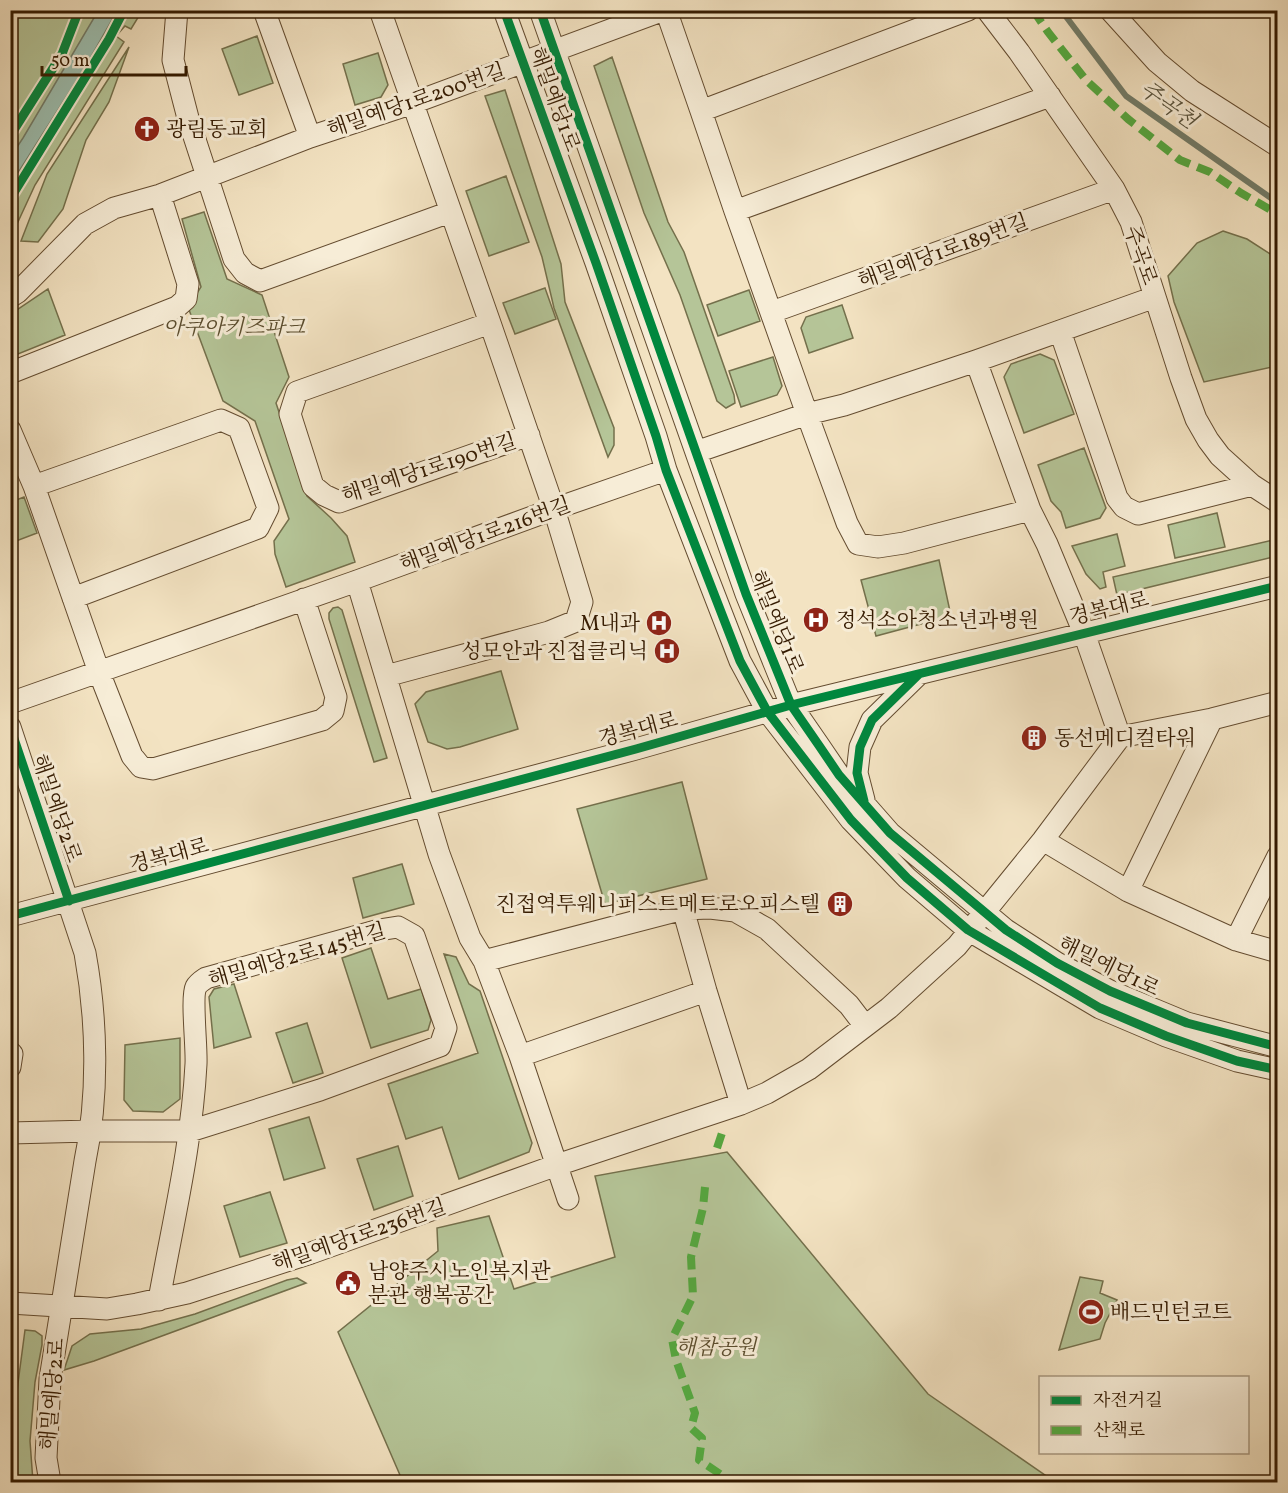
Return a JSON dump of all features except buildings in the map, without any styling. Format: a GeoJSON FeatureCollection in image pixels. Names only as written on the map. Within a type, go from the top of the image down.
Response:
{"type":"FeatureCollection","features":[{"type":"Feature","properties":{"kind":"street"},"geometry":{"type":"LineString","coordinates":[[177,10],[173,60],[188,118],[234,259],[245,273],[260,281],[450,212]]}},
{"type":"Feature","properties":{"kind":"street","name":"해밀예당1로200번길"},"geometry":{"type":"LineString","coordinates":[[264,10],[310,137]]}},
{"type":"Feature","properties":{"kind":"street","name":"해밀예당1로190번길"},"geometry":{"type":"LineString","coordinates":[[380,10],[529,435],[582,602],[576,621],[549,632],[386,676]]}},
{"type":"Feature","properties":{"kind":"street","name":"해밀예당1로"},"geometry":{"type":"LineString","coordinates":[[504,10],[596,263],[666,470],[741,661],[767,711],[851,820],[907,878],[968,930],[1100,1008],[1176,1040],[1237,1060],[1278,1070]]}},
{"type":"Feature","properties":{"kind":"street","name":"해밀예당1로"},"geometry":{"type":"LineString","coordinates":[[540,10],[746,594],[791,705],[804,726],[839,775],[890,833],[1006,930],[1057,963],[1110,991],[1187,1023],[1278,1047]]}},
{"type":"Feature","properties":{"kind":"street"},"geometry":{"type":"LineString","coordinates":[[523,63],[665,10],[807,414],[847,523],[858,544],[878,547],[904,543],[1030,510]]}},
{"type":"Feature","properties":{"kind":"street"},"geometry":{"type":"LineString","coordinates":[[701,111],[968,10]]}},
{"type":"Feature","properties":{"kind":"street","name":"주곡로"},"geometry":{"type":"LineString","coordinates":[[987,10],[1114,189],[1131,222],[1181,378],[1196,419],[1208,440],[1220,456],[1252,485],[1278,502]]}},
{"type":"Feature","properties":{"kind":"street"},"geometry":{"type":"LineString","coordinates":[[1110,10],[1157,62],[1192,92],[1278,146]]}},
{"type":"Feature","properties":{"kind":"street","name":"해밀예당1로200번길"},"geometry":{"type":"LineString","coordinates":[[10,297],[18,292],[85,224],[114,208],[160,195],[310,137],[523,63]]}},
{"type":"Feature","properties":{"kind":"street"},"geometry":{"type":"LineString","coordinates":[[735,212],[1050,96]]}},
{"type":"Feature","properties":{"kind":"street","name":"해밀예당1로189번길"},"geometry":{"type":"LineString","coordinates":[[772,312],[1114,189]]}},
{"type":"Feature","properties":{"kind":"street"},"geometry":{"type":"LineString","coordinates":[[10,373],[177,307],[186,299],[188,284],[160,195]]}},
{"type":"Feature","properties":{"kind":"street"},"geometry":{"type":"LineString","coordinates":[[696,452],[807,414],[844,405],[976,361],[1155,297]]}},
{"type":"Feature","properties":{"kind":"street","name":"해밀예당1로190번길"},"geometry":{"type":"LineString","coordinates":[[490,323],[297,392],[290,414],[313,486],[324,495],[339,502],[529,435]]}},
{"type":"Feature","properties":{"kind":"street"},"geometry":{"type":"LineString","coordinates":[[1060,331],[1117,498],[1124,507],[1138,514],[1252,485]]}},
{"type":"Feature","properties":{"kind":"street"},"geometry":{"type":"LineString","coordinates":[[976,361],[1030,510],[1047,544],[1084,633],[1120,737],[1212,719],[1278,702]]}},
{"type":"Feature","properties":{"kind":"street"},"geometry":{"type":"LineString","coordinates":[[34,486],[221,420],[239,428],[268,508],[258,528],[73,598]]}},
{"type":"Feature","properties":{"kind":"street"},"geometry":{"type":"LineString","coordinates":[[10,429],[34,486],[99,672],[132,756],[141,767],[153,769],[322,720],[333,711],[336,697],[304,599]]}},
{"type":"Feature","properties":{"kind":"street","name":"해밀예당1로216번길"},"geometry":{"type":"LineString","coordinates":[[10,703],[666,470]]}},
{"type":"Feature","properties":{"kind":"street"},"geometry":{"type":"LineString","coordinates":[[357,581],[439,854],[470,938],[483,961],[520,1056],[568,1200]]}},
{"type":"Feature","properties":{"kind":"street","name":"경복대로"},"geometry":{"type":"LineString","coordinates":[[10,916],[636,749],[767,711],[1278,586]]}},
{"type":"Feature","properties":{"kind":"street"},"geometry":{"type":"LineString","coordinates":[[866,807],[857,773],[860,747],[872,720],[919,674]]}},
{"type":"Feature","properties":{"kind":"street"},"geometry":{"type":"LineString","coordinates":[[1128,891],[1212,719]]}},
{"type":"Feature","properties":{"kind":"street","name":"해밀예당2로"},"geometry":{"type":"LineString","coordinates":[[10,726],[86,953],[94,1018],[92,1131],[50,1379],[46,1458],[50,1482]]}},
{"type":"Feature","properties":{"kind":"street","name":"해밀예당1로236번길"},"geometry":{"type":"LineString","coordinates":[[61,1306],[107,1309],[187,1293],[310,1253],[557,1165],[741,1104],[766,1093],[809,1069],[889,1008],[957,946],[1043,840],[1120,737]]}},
{"type":"Feature","properties":{"kind":"street"},"geometry":{"type":"LineString","coordinates":[[1043,840],[1128,891],[1236,940],[1278,952]]}},
{"type":"Feature","properties":{"kind":"street"},"geometry":{"type":"LineString","coordinates":[[1236,940],[1278,856]]}},
{"type":"Feature","properties":{"kind":"street"},"geometry":{"type":"LineString","coordinates":[[483,961],[682,909],[710,908],[735,911],[767,929],[849,1005],[865,1026]]}},
{"type":"Feature","properties":{"kind":"street"},"geometry":{"type":"LineString","coordinates":[[682,909],[741,1104]]}},
{"type":"Feature","properties":{"kind":"street","name":"해밀예당2로145번길"},"geometry":{"type":"LineString","coordinates":[[92,1131],[190,1131],[320,1090],[440,1046],[446,1028],[414,936],[398,927],[379,930],[206,978],[196,985],[194,996],[197,1049],[190,1131]]}},
{"type":"Feature","properties":{"kind":"street"},"geometry":{"type":"LineString","coordinates":[[520,1056],[706,991]]}},
{"type":"Feature","properties":{"kind":"street"},"geometry":{"type":"LineString","coordinates":[[10,1052],[12,1054],[10,1067]]}},
{"type":"Feature","properties":{"kind":"street"},"geometry":{"type":"LineString","coordinates":[[10,1133],[92,1131]]}},
{"type":"Feature","properties":{"kind":"street"},"geometry":{"type":"LineString","coordinates":[[159,1300],[190,1131]]}},
{"type":"Feature","properties":{"kind":"street","name":"해밀예당2로"},"geometry":{"type":"LineString","coordinates":[[10,1303],[61,1306]]}},
{"type":"Feature","properties":{"kind":"green space"},"geometry":{"type":"Polygon","coordinates":[[[11,11],[142,11],[131,29],[125,26],[116,36],[124,42],[35,185],[11,237],[11,11]]]}},
{"type":"Feature","properties":{"kind":"green space"},"geometry":{"type":"Polygon","coordinates":[[[257,36],[273,83],[239,95],[222,49],[257,36]]]}},
{"type":"Feature","properties":{"kind":"green space"},"geometry":{"type":"Polygon","coordinates":[[[129,47],[109,102],[86,140],[63,209],[38,242],[21,241],[47,174],[129,47]]]}},
{"type":"Feature","properties":{"kind":"green space"},"geometry":{"type":"Polygon","coordinates":[[[378,53],[388,85],[381,97],[355,105],[343,64],[378,53]]]}},
{"type":"Feature","properties":{"kind":"green space"},"geometry":{"type":"Polygon","coordinates":[[[612,57],[668,222],[684,252],[734,395],[735,403],[726,408],[717,401],[680,295],[644,213],[594,66],[612,57]]]}},
{"type":"Feature","properties":{"kind":"green space"},"geometry":{"type":"Polygon","coordinates":[[[505,90],[561,264],[565,302],[614,428],[614,445],[608,457],[554,308],[542,257],[485,96],[505,90]]]}},
{"type":"Feature","properties":{"kind":"green space"},"geometry":{"type":"Polygon","coordinates":[[[506,176],[529,242],[489,256],[466,191],[506,176]]]}},
{"type":"Feature","properties":{"kind":"green space","name":"아쿠아키즈파크"},"geometry":{"type":"Polygon","coordinates":[[[204,212],[227,279],[262,295],[289,377],[276,403],[307,496],[347,536],[355,562],[286,587],[275,554],[274,541],[289,519],[255,421],[223,401],[188,307],[201,287],[182,219],[204,212]]]}},
{"type":"Feature","properties":{"kind":"green space"},"geometry":{"type":"Polygon","coordinates":[[[1223,231],[1247,239],[1275,257],[1278,265],[1277,366],[1204,382],[1174,302],[1168,276],[1197,243],[1223,231]]]}},
{"type":"Feature","properties":{"kind":"green space"},"geometry":{"type":"Polygon","coordinates":[[[545,288],[556,319],[515,334],[503,303],[545,288]]]}},
{"type":"Feature","properties":{"kind":"green space"},"geometry":{"type":"Polygon","coordinates":[[[48,289],[65,335],[18,354],[11,351],[11,314],[48,289]]]}},
{"type":"Feature","properties":{"kind":"green space"},"geometry":{"type":"Polygon","coordinates":[[[749,290],[760,321],[718,336],[707,305],[749,290]]]}},
{"type":"Feature","properties":{"kind":"green space"},"geometry":{"type":"Polygon","coordinates":[[[842,305],[853,338],[809,353],[801,328],[806,317],[842,305]]]}},
{"type":"Feature","properties":{"kind":"green space"},"geometry":{"type":"Polygon","coordinates":[[[1040,354],[1054,360],[1074,414],[1024,433],[1004,377],[1011,364],[1040,354]]]}},
{"type":"Feature","properties":{"kind":"green space"},"geometry":{"type":"Polygon","coordinates":[[[773,357],[782,386],[777,395],[741,407],[729,371],[773,357]]]}},
{"type":"Feature","properties":{"kind":"green space"},"geometry":{"type":"Polygon","coordinates":[[[1084,448],[1106,508],[1100,518],[1066,528],[1061,512],[1051,501],[1038,465],[1084,448]]]}},
{"type":"Feature","properties":{"kind":"green space"},"geometry":{"type":"Polygon","coordinates":[[[24,497],[37,533],[11,543],[11,502],[24,497]]]}},
{"type":"Feature","properties":{"kind":"green space"},"geometry":{"type":"Polygon","coordinates":[[[1217,513],[1225,547],[1175,558],[1168,525],[1217,513]]]}},
{"type":"Feature","properties":{"kind":"green space"},"geometry":{"type":"Polygon","coordinates":[[[1117,534],[1125,566],[1103,572],[1106,587],[1100,589],[1086,574],[1072,546],[1117,534]]]}},
{"type":"Feature","properties":{"kind":"green space"},"geometry":{"type":"Polygon","coordinates":[[[1277,539],[1277,556],[1117,595],[1113,577],[1277,539]]]}},
{"type":"Feature","properties":{"kind":"green space"},"geometry":{"type":"Polygon","coordinates":[[[939,560],[951,616],[876,636],[861,580],[939,560]]]}},
{"type":"Feature","properties":{"kind":"green space"},"geometry":{"type":"Polygon","coordinates":[[[338,607],[342,610],[387,758],[374,762],[329,619],[329,613],[333,608],[338,607]]]}},
{"type":"Feature","properties":{"kind":"green space"},"geometry":{"type":"Polygon","coordinates":[[[501,671],[518,729],[447,749],[428,742],[415,704],[426,692],[501,671]]]}},
{"type":"Feature","properties":{"kind":"green space"},"geometry":{"type":"Polygon","coordinates":[[[682,782],[707,879],[605,904],[577,809],[682,782]]]}},
{"type":"Feature","properties":{"kind":"green space"},"geometry":{"type":"Polygon","coordinates":[[[402,864],[414,904],[363,918],[353,878],[402,864]]]}},
{"type":"Feature","properties":{"kind":"green space"},"geometry":{"type":"Polygon","coordinates":[[[371,948],[388,999],[421,989],[431,1020],[428,1030],[371,1048],[342,958],[371,948]]]}},
{"type":"Feature","properties":{"kind":"green space"},"geometry":{"type":"Polygon","coordinates":[[[444,954],[456,957],[469,984],[480,991],[532,1143],[529,1152],[459,1179],[442,1127],[406,1139],[388,1084],[478,1053],[444,954]]]}},
{"type":"Feature","properties":{"kind":"green space"},"geometry":{"type":"Polygon","coordinates":[[[234,984],[251,1037],[214,1048],[209,997],[214,989],[234,984]]]}},
{"type":"Feature","properties":{"kind":"green space"},"geometry":{"type":"Polygon","coordinates":[[[307,1023],[323,1073],[293,1083],[276,1033],[307,1023]]]}},
{"type":"Feature","properties":{"kind":"green space"},"geometry":{"type":"Polygon","coordinates":[[[180,1038],[180,1099],[163,1112],[133,1111],[124,1100],[125,1045],[180,1038]]]}},
{"type":"Feature","properties":{"kind":"green space"},"geometry":{"type":"Polygon","coordinates":[[[309,1117],[325,1168],[284,1180],[269,1129],[309,1117]]]}},
{"type":"Feature","properties":{"kind":"green space"},"geometry":{"type":"Polygon","coordinates":[[[398,1146],[413,1196],[374,1210],[357,1159],[398,1146]]]}},
{"type":"Feature","properties":{"kind":"green space","name":"해참공원"},"geometry":{"type":"Polygon","coordinates":[[[727,1152],[928,1394],[1055,1482],[403,1482],[338,1332],[438,1251],[437,1228],[489,1216],[514,1289],[615,1257],[595,1176],[727,1152]]]}},
{"type":"Feature","properties":{"kind":"green space"},"geometry":{"type":"Polygon","coordinates":[[[270,1192],[287,1243],[240,1257],[224,1206],[270,1192]]]}},
{"type":"Feature","properties":{"kind":"green space","name":"배드민턴코트"},"geometry":{"type":"Polygon","coordinates":[[[1080,1277],[1103,1281],[1100,1293],[1117,1300],[1105,1323],[1100,1339],[1059,1350],[1080,1277]]]}},
{"type":"Feature","properties":{"kind":"green space"},"geometry":{"type":"Polygon","coordinates":[[[297,1278],[306,1283],[64,1370],[72,1346],[90,1334],[141,1329],[195,1314],[297,1278]]]}},
{"type":"Feature","properties":{"kind":"green space"},"geometry":{"type":"Polygon","coordinates":[[[25,1330],[35,1331],[42,1336],[30,1441],[33,1482],[15,1482],[13,1421],[25,1330]]]}},
{"type":"Feature","properties":{"kind":"shaded area"},"geometry":{"type":"Polygon","coordinates":[[[98,11],[117,11],[84,69],[11,184],[11,156],[98,11]]]}},
{"type":"Feature","properties":{"kind":"waterway","name":"주곡천"},"geometry":{"type":"LineString","coordinates":[[1061,10],[1126,96],[1278,203]]}},
{"type":"Feature","properties":{"kind":"marked path"},"geometry":{"type":"LineString","coordinates":[[1033,10],[1086,80],[1128,119],[1180,160],[1210,172],[1278,214]]}},
{"type":"Feature","properties":{"kind":"marked path"},"geometry":{"type":"LineString","coordinates":[[717,1148],[723,1130]]}},
{"type":"Feature","properties":{"kind":"marked path"},"geometry":{"type":"LineString","coordinates":[[705,1187],[703,1208],[691,1257],[693,1296],[672,1339],[676,1360],[695,1413],[691,1428],[702,1438],[699,1460],[726,1478],[725,1482]]}},
{"type":"Feature","properties":{"kind":"cycle path"},"geometry":{"type":"LineString","coordinates":[[10,136],[62,54],[79,10]]}},
{"type":"Feature","properties":{"kind":"cycle path"},"geometry":{"type":"LineString","coordinates":[[10,199],[109,39],[124,10]]}},
{"type":"Feature","properties":{"kind":"cycle path"},"geometry":{"type":"LineString","coordinates":[[504,10],[596,263],[666,470],[740,661],[767,711],[851,820],[907,878],[968,930],[1100,1008],[1166,1036],[1237,1061],[1278,1070]]}},
{"type":"Feature","properties":{"kind":"cycle path"},"geometry":{"type":"LineString","coordinates":[[540,10],[746,594],[791,705],[839,775],[890,833],[1006,930],[1057,963],[1110,991],[1187,1023],[1278,1047]]}},
{"type":"Feature","properties":{"kind":"cycle path"},"geometry":{"type":"LineString","coordinates":[[10,916],[636,749],[791,705],[1278,586]]}},
{"type":"Feature","properties":{"kind":"cycle path"},"geometry":{"type":"LineString","coordinates":[[864,801],[857,773],[860,747],[872,720],[919,674]]}},
{"type":"Feature","properties":{"kind":"cycle path"},"geometry":{"type":"LineString","coordinates":[[10,727],[69,901]]}},
{"type":"Feature","properties":{"kind":"place","name":"광림동교회"},"geometry":{"type":"Point","coordinates":[147,129]}},
{"type":"Feature","properties":{"kind":"place","name":"정석소아청소년과병원"},"geometry":{"type":"Point","coordinates":[816,620]}},
{"type":"Feature","properties":{"kind":"place","name":"M내과"},"geometry":{"type":"Point","coordinates":[659,623]}},
{"type":"Feature","properties":{"kind":"place","name":"성모안과 진접클리닉"},"geometry":{"type":"Point","coordinates":[667,651]}},
{"type":"Feature","properties":{"kind":"place","name":"동선메디컬타워"},"geometry":{"type":"Point","coordinates":[1034,738]}},
{"type":"Feature","properties":{"kind":"place","name":"진접역투웨니퍼스트메트로오피스텔"},"geometry":{"type":"Point","coordinates":[840,904]}},
{"type":"Feature","properties":{"kind":"place","name":"남양주시노인복지관 분관 행복공간"},"geometry":{"type":"Point","coordinates":[348,1283]}},
{"type":"Feature","properties":{"kind":"place","name":"배드민턴코트"},"geometry":{"type":"Point","coordinates":[1091,1312]}}]}
